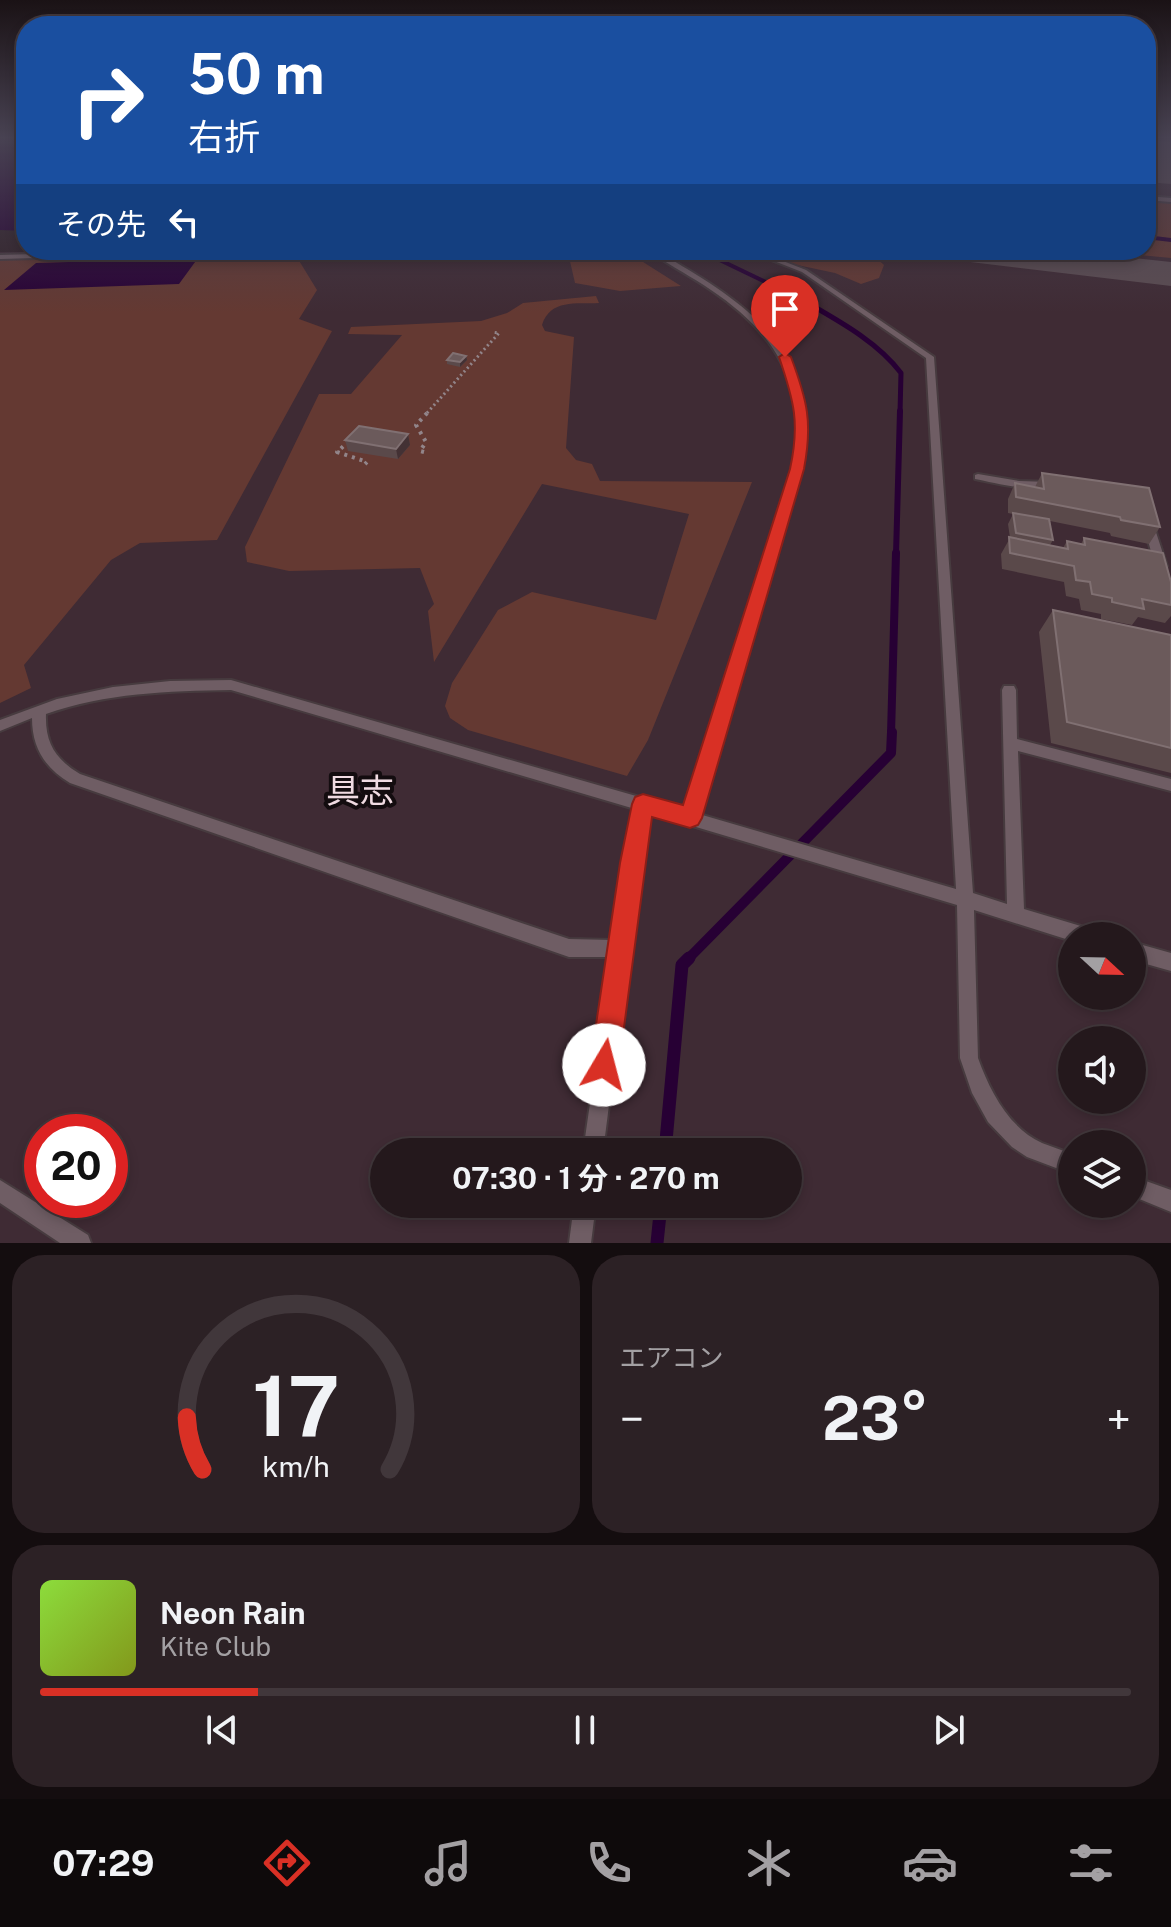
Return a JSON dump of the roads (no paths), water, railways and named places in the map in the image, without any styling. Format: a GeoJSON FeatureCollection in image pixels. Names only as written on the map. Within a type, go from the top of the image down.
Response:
{"type":"FeatureCollection","features":[{"type":"Feature","properties":{"kind":"lane"},"geometry":{"type":"LineString","coordinates":[[668,260],[715,288],[748,313],[773,341],[793,373],[801,402],[804,435],[797,469],[690,818]]}},
{"type":"Feature","properties":{"kind":"lane"},"geometry":{"type":"LineString","coordinates":[[775,260],[804,271],[930,357],[965,899],[969,1058],[979,1086],[995,1115],[1019,1140],[1034,1150],[1058,1159]]}},
{"type":"Feature","properties":{"kind":"lane"},"geometry":{"type":"LineString","coordinates":[[978,477],[1064,485]]}},
{"type":"Feature","properties":{"kind":"lane"},"geometry":{"type":"LineString","coordinates":[[1001,481],[1001,495]]}},
{"type":"Feature","properties":{"kind":"lane"},"geometry":{"type":"LineString","coordinates":[[1144,510],[1167,584]]}},
{"type":"Feature","properties":{"kind":"lane"},"geometry":{"type":"LineString","coordinates":[[0,726],[73,698],[152,685],[231,685],[741,832],[1058,928]]}},
{"type":"Feature","properties":{"kind":"lane"},"geometry":{"type":"LineString","coordinates":[[1009,690],[1016,915]]}},
{"type":"Feature","properties":{"kind":"lane"},"geometry":{"type":"LineString","coordinates":[[39,711],[38,727],[43,752],[58,770],[75,779],[569,948],[620,949]]}},
{"type":"Feature","properties":{"kind":"lane"},"geometry":{"type":"LineString","coordinates":[[1010,743],[1171,785]]}},
{"type":"Feature","properties":{"kind":"lane"},"geometry":{"type":"LineString","coordinates":[[595,1138],[643,804]]}},
{"type":"Feature","properties":{"kind":"lane"},"geometry":{"type":"LineString","coordinates":[[1146,955],[1171,962]]}},
{"type":"Feature","properties":{"kind":"lane"},"geometry":{"type":"LineString","coordinates":[[0,1191],[80,1243]]}},
{"type":"Feature","properties":{"kind":"lane"},"geometry":{"type":"LineString","coordinates":[[1146,1191],[1171,1201]]}},
{"type":"Feature","properties":{"kind":"lane"},"geometry":{"type":"LineString","coordinates":[[580,1243],[583,1218]]}},
{"type":"Feature","properties":{"kind":"waterway"},"geometry":{"type":"LineString","coordinates":[[1156,238],[1171,240]]}},
{"type":"Feature","properties":{"kind":"waterway"},"geometry":{"type":"LineString","coordinates":[[720,260],[800,298]]}},
{"type":"Feature","properties":{"kind":"waterway"},"geometry":{"type":"LineString","coordinates":[[800,298],[854,331],[891,361],[901,373],[900,413]]}},
{"type":"Feature","properties":{"kind":"waterway"},"geometry":{"type":"LineString","coordinates":[[896,555],[900,411]]}},
{"type":"Feature","properties":{"kind":"waterway"},"geometry":{"type":"LineString","coordinates":[[891,734],[896,553]]}},
{"type":"Feature","properties":{"kind":"waterway"},"geometry":{"type":"LineString","coordinates":[[687,960],[891,753],[892,732]]}},
{"type":"Feature","properties":{"kind":"waterway"},"geometry":{"type":"LineString","coordinates":[[666,1138],[682,965],[687,960]]}},
{"type":"Feature","properties":{"kind":"waterway"},"geometry":{"type":"LineString","coordinates":[[657,1243],[660,1218]]}},
{"type":"Feature","properties":{"kind":"district","name":"具志"},"geometry":{"type":"Point","coordinates":[360,791]}}]}
